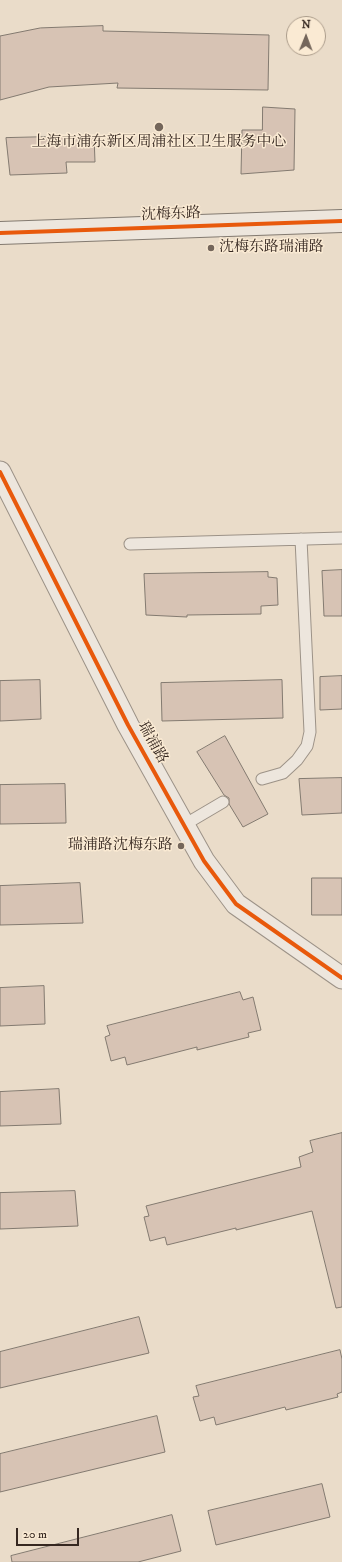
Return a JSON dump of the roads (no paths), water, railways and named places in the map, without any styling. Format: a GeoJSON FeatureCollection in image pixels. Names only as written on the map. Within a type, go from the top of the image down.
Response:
{"type":"FeatureCollection","features":[{"type":"Feature","properties":{"kind":"street","name":"沈梅东路"},"geometry":{"type":"LineString","coordinates":[[0,233],[342,221]]}},
{"type":"Feature","properties":{"kind":"street","name":"瑞浦路"},"geometry":{"type":"LineString","coordinates":[[0,472],[128,725],[204,861],[236,904],[342,978]]}},
{"type":"Feature","properties":{"kind":"lane"},"geometry":{"type":"LineString","coordinates":[[130,544],[342,538]]}},
{"type":"Feature","properties":{"kind":"lane"},"geometry":{"type":"LineString","coordinates":[[262,779],[283,773],[297,760],[307,746],[310,732],[301,540]]}},
{"type":"Feature","properties":{"kind":"lane"},"geometry":{"type":"LineString","coordinates":[[184,825],[223,802]]}},
{"type":"Feature","properties":{"kind":"place","name":"上海市浦东新区周浦社区卫生服务中心"},"geometry":{"type":"Point","coordinates":[159,127]}},
{"type":"Feature","properties":{"kind":"place","name":"沈梅东路瑞浦路"},"geometry":{"type":"Point","coordinates":[211,248]}},
{"type":"Feature","properties":{"kind":"place","name":"瑞浦路沈梅东路"},"geometry":{"type":"Point","coordinates":[181,846]}}]}
